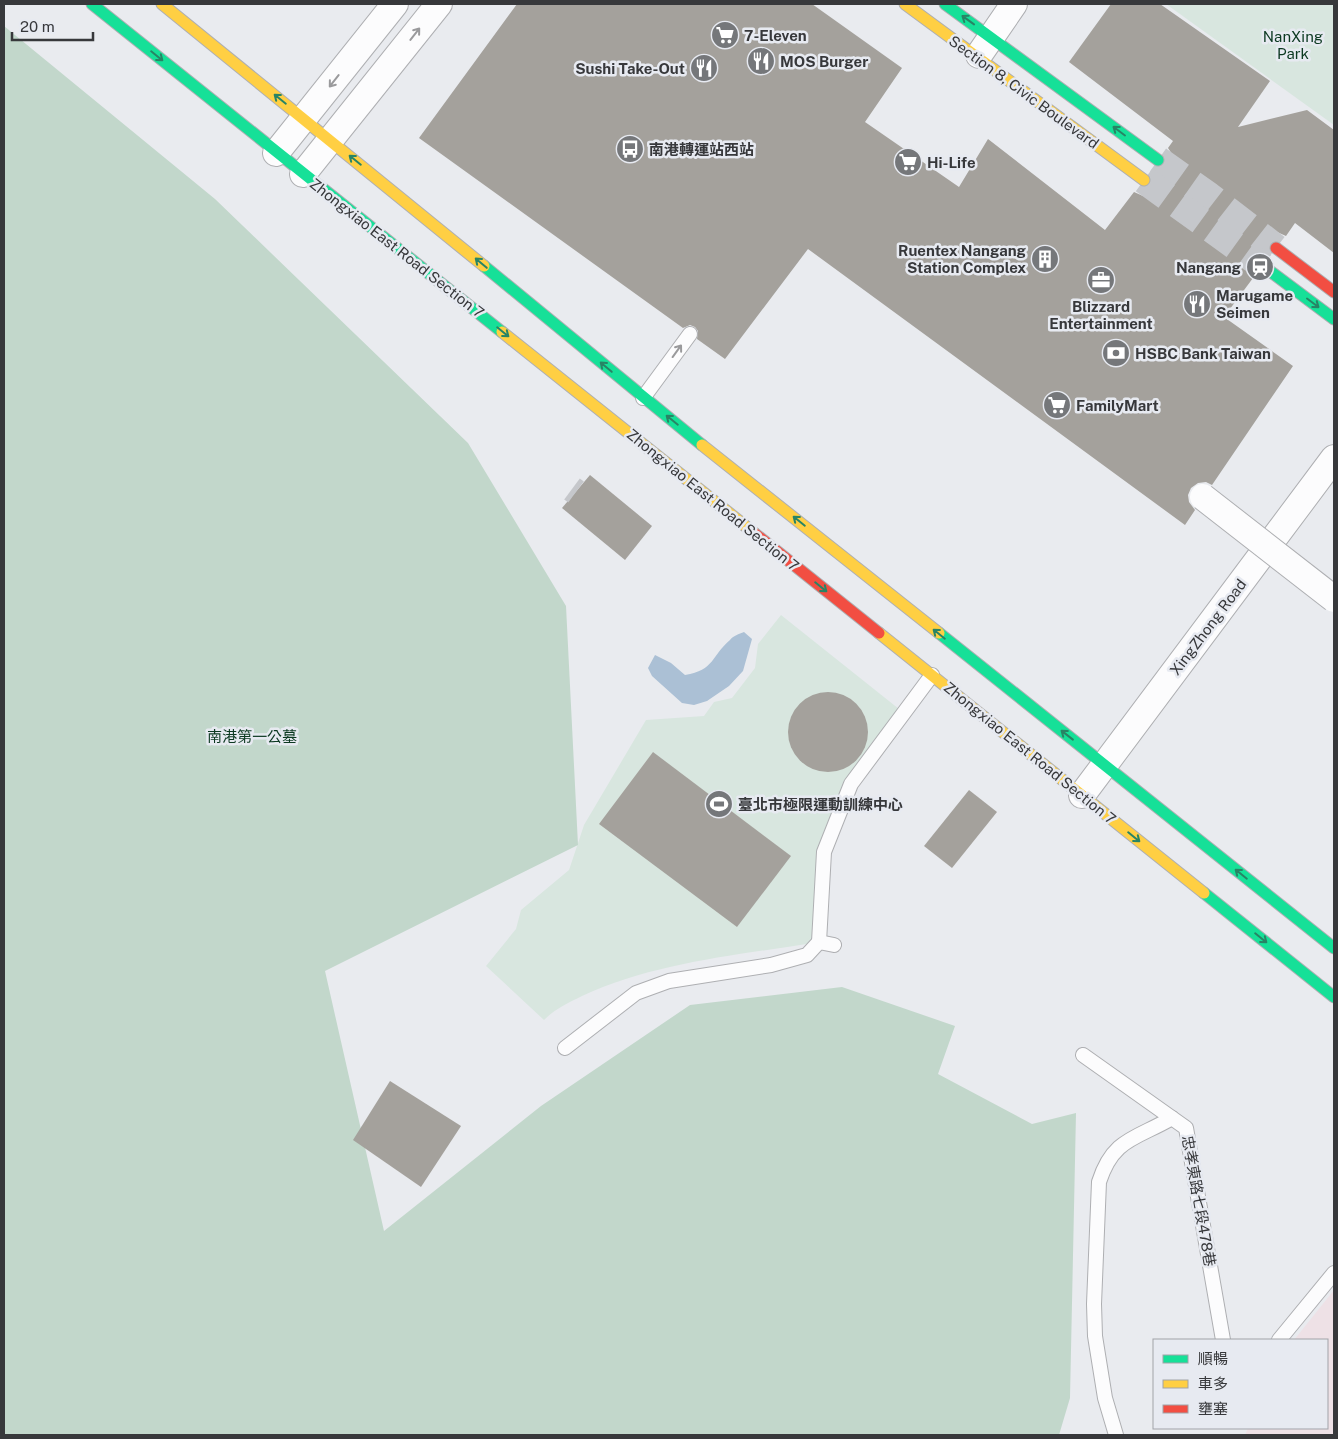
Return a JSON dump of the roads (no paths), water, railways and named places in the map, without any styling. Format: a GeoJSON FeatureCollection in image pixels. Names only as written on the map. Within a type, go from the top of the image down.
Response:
{"type":"FeatureCollection","features":[{"type":"Feature","properties":{"kind":"main road","name":"Zhongxiao East Road Section 7"},"geometry":{"type":"LineString","coordinates":[[92,4],[1334,997]]}},
{"type":"Feature","properties":{"kind":"main road"},"geometry":{"type":"LineString","coordinates":[[162,4],[644,398],[1334,948]]}},
{"type":"Feature","properties":{"kind":"main road","name":"Section 8, Civic Boulevard"},"geometry":{"type":"LineString","coordinates":[[905,4],[984,47],[1158,160]]}},
{"type":"Feature","properties":{"kind":"main road","name":"Section 8, Civic Boulevard"},"geometry":{"type":"LineString","coordinates":[[945,4],[984,47],[1144,180]]}},
{"type":"Feature","properties":{"kind":"main road"},"geometry":{"type":"LineString","coordinates":[[1276,248],[1334,292]]}},
{"type":"Feature","properties":{"kind":"main road"},"geometry":{"type":"LineString","coordinates":[[1263,266],[1334,319]]}},
{"type":"Feature","properties":{"kind":"street"},"geometry":{"type":"LineString","coordinates":[[276,153],[395,4]]}},
{"type":"Feature","properties":{"kind":"street"},"geometry":{"type":"LineString","coordinates":[[303,174],[439,4]]}},
{"type":"Feature","properties":{"kind":"street"},"geometry":{"type":"LineString","coordinates":[[984,47],[1014,4]]}},
{"type":"Feature","properties":{"kind":"street","name":"XingZhong Road"},"geometry":{"type":"LineString","coordinates":[[1082,796],[1334,458]]}},
{"type":"Feature","properties":{"kind":"street"},"geometry":{"type":"LineString","coordinates":[[1204,497],[1334,600]]}},
{"type":"Feature","properties":{"kind":"lane"},"geometry":{"type":"LineString","coordinates":[[644,398],[690,334]]}},
{"type":"Feature","properties":{"kind":"lane"},"geometry":{"type":"LineString","coordinates":[[564,1048],[636,993],[669,981],[772,965],[807,955],[819,942],[824,852],[851,784],[932,675]]}},
{"type":"Feature","properties":{"kind":"lane"},"geometry":{"type":"LineString","coordinates":[[819,942],[834,945]]}},
{"type":"Feature","properties":{"kind":"lane","name":"忠孝東路七段478巷"},"geometry":{"type":"LineString","coordinates":[[1083,1055],[1186,1128],[1223,1339]]}},
{"type":"Feature","properties":{"kind":"lane"},"geometry":{"type":"LineString","coordinates":[[1116,1435],[1104,1398],[1095,1336],[1094,1304],[1099,1182],[1104,1165],[1112,1152],[1126,1142],[1172,1118]]}},
{"type":"Feature","properties":{"kind":"lane"},"geometry":{"type":"LineString","coordinates":[[1280,1339],[1334,1272]]}},
{"type":"Feature","properties":{"kind":"water"},"geometry":{"type":"Polygon","coordinates":[[[744,632],[752,639],[743,671],[729,686],[707,701],[694,705],[682,703],[652,676],[648,668],[655,655],[671,663],[685,675],[695,673],[712,662],[733,637],[744,632]]]}},
{"type":"Feature","properties":{"kind":"tunnel"},"geometry":{"type":"LineString","coordinates":[[1158,160],[1209,196],[1276,248]]}},
{"type":"Feature","properties":{"kind":"tunnel"},"geometry":{"type":"LineString","coordinates":[[1144,180],[1263,266]]}},
{"type":"Feature","properties":{"kind":"tunnel"},"geometry":{"type":"LineString","coordinates":[[572,489],[576,492]]}},
{"type":"Feature","properties":{"kind":"place","name":"7-Eleven"},"geometry":{"type":"Point","coordinates":[725,35]}},
{"type":"Feature","properties":{"kind":"place","name":"MOS Burger"},"geometry":{"type":"Point","coordinates":[761,61]}},
{"type":"Feature","properties":{"kind":"place","name":"Sushi Take-Out"},"geometry":{"type":"Point","coordinates":[704,68]}},
{"type":"Feature","properties":{"kind":"place","name":"南港轉運站西站"},"geometry":{"type":"Point","coordinates":[630,149]}},
{"type":"Feature","properties":{"kind":"place","name":"Hi-Life"},"geometry":{"type":"Point","coordinates":[908,162]}},
{"type":"Feature","properties":{"kind":"place","name":"Ruentex Nangang Station Complex"},"geometry":{"type":"Point","coordinates":[1045,259]}},
{"type":"Feature","properties":{"kind":"place","name":"Nangang"},"geometry":{"type":"Point","coordinates":[1260,267]}},
{"type":"Feature","properties":{"kind":"place","name":"Blizzard Entertainment"},"geometry":{"type":"Point","coordinates":[1101,280]}},
{"type":"Feature","properties":{"kind":"place","name":"Marugame Seimen"},"geometry":{"type":"Point","coordinates":[1197,304]}},
{"type":"Feature","properties":{"kind":"place","name":"HSBC Bank Taiwan"},"geometry":{"type":"Point","coordinates":[1116,353]}},
{"type":"Feature","properties":{"kind":"place","name":"FamilyMart"},"geometry":{"type":"Point","coordinates":[1057,405]}},
{"type":"Feature","properties":{"kind":"place","name":"臺北市極限運動訓練中心"},"geometry":{"type":"Point","coordinates":[719,804]}},
{"type":"Feature","properties":{"kind":"park label","name":"NanXing Park"},"geometry":{"type":"Point","coordinates":[1293,44]}},
{"type":"Feature","properties":{"kind":"park label","name":"南港第一公墓"},"geometry":{"type":"Point","coordinates":[252,736]}}]}
